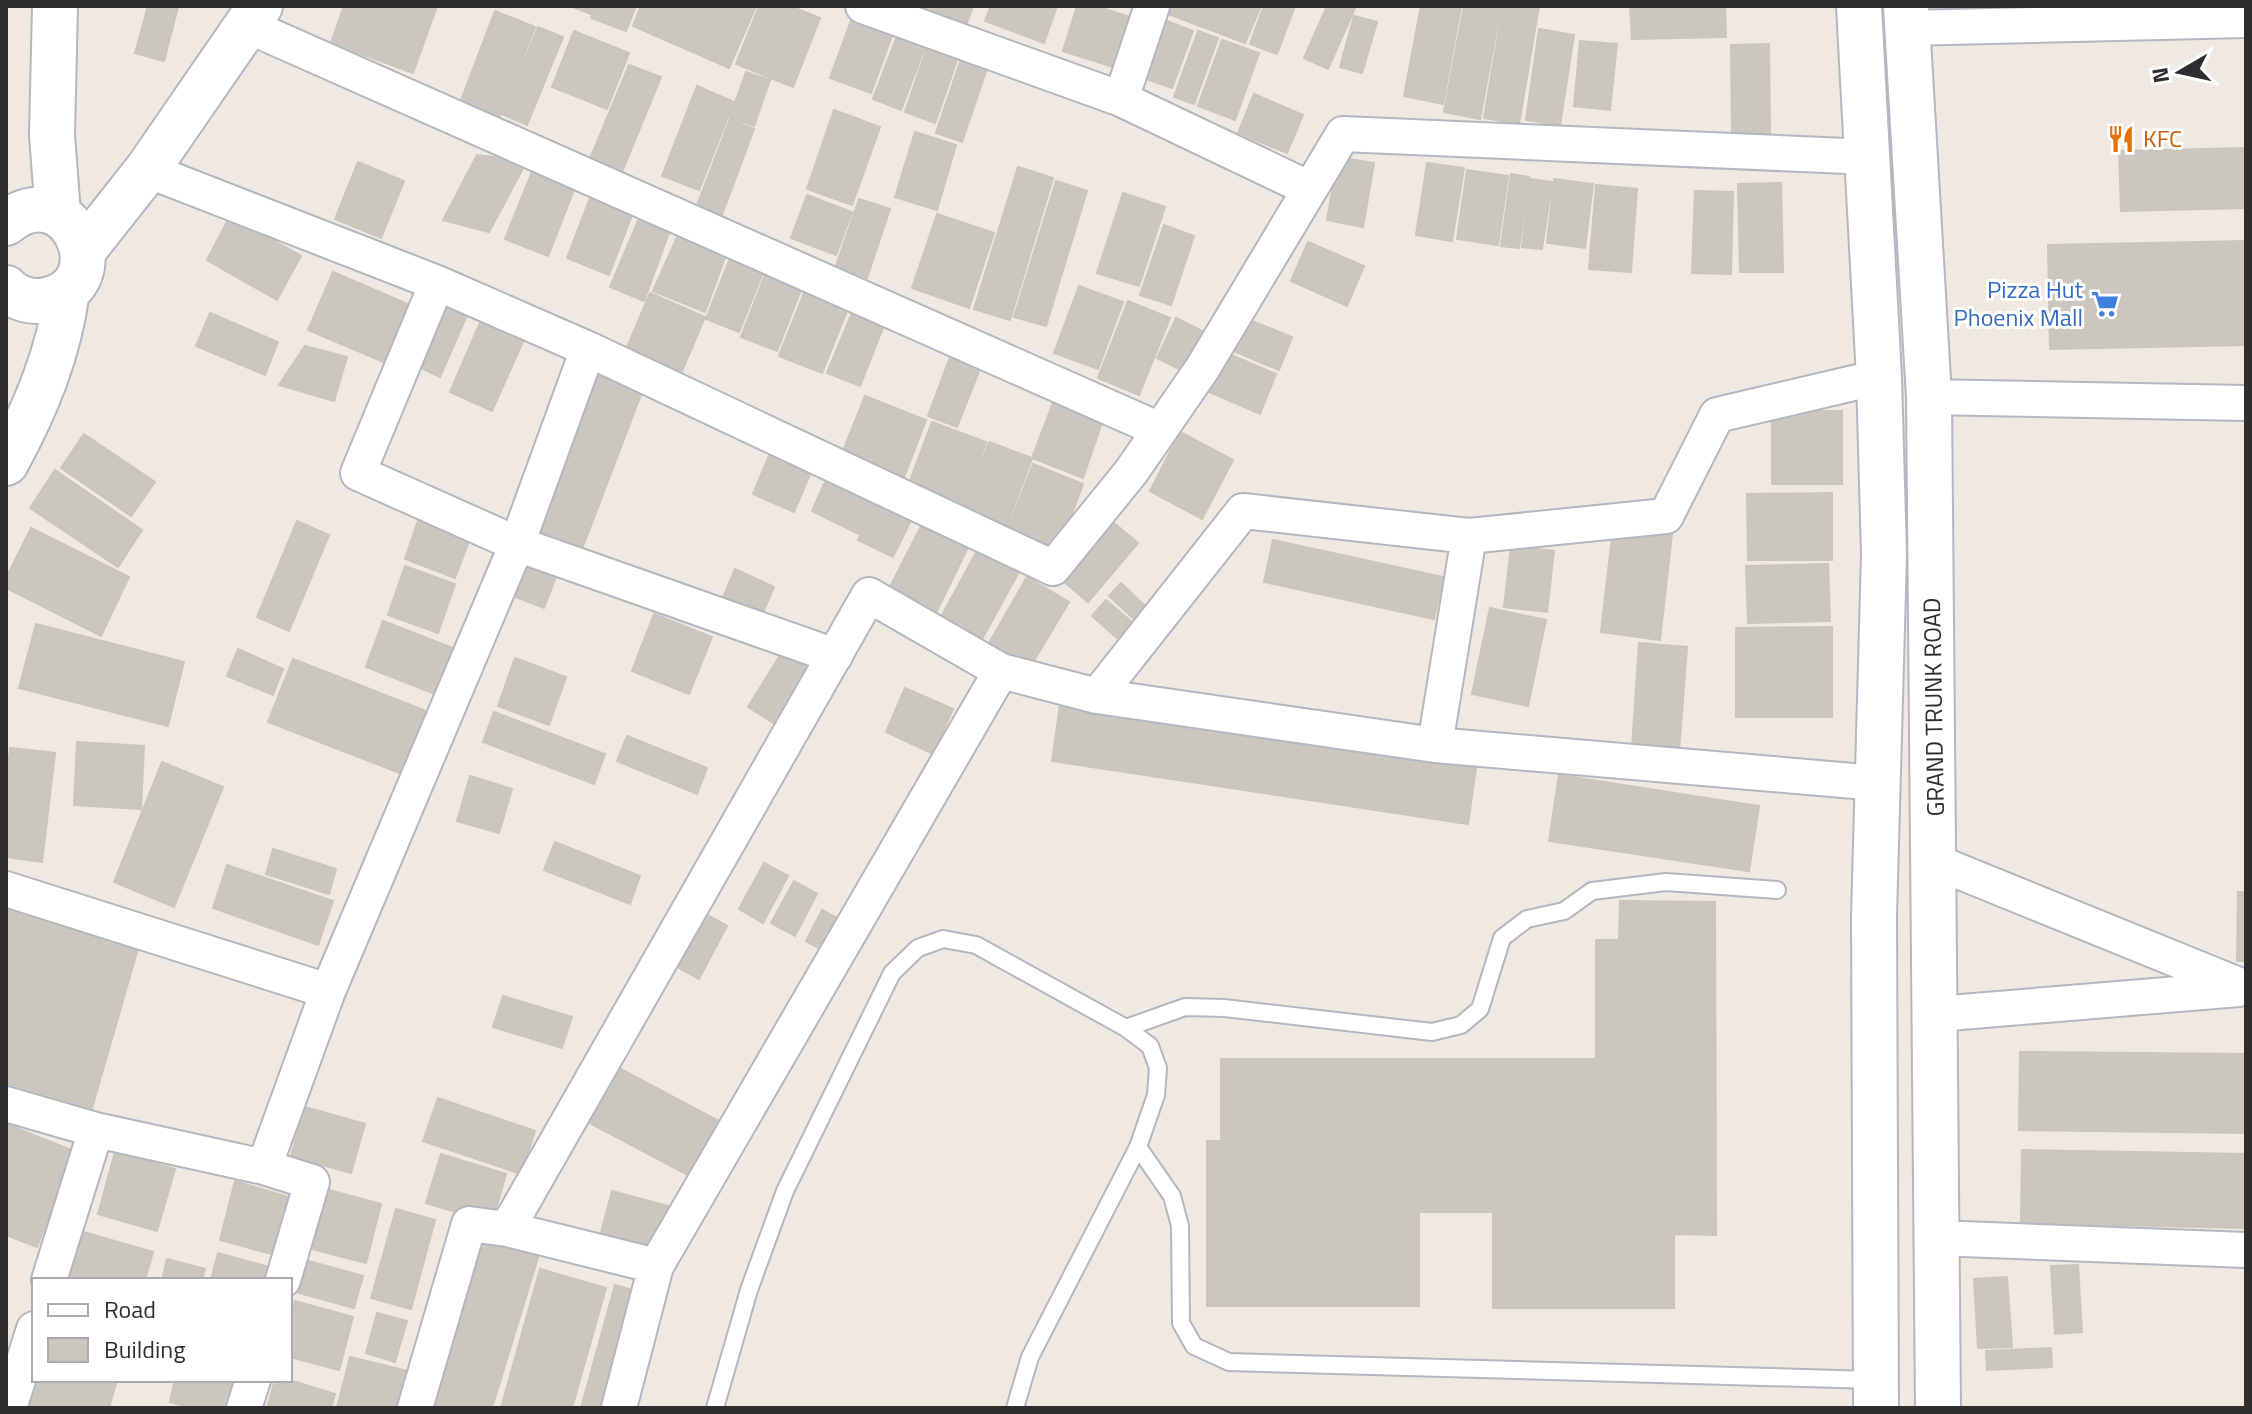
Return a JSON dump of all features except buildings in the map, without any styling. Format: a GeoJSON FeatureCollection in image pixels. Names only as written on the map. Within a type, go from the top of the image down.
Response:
{"type":"FeatureCollection","features":[{"type":"Feature","properties":{"kind":"main road"},"geometry":{"type":"LineString","coordinates":[[55,6],[52,135],[58,214]]}},
{"type":"Feature","properties":{"kind":"main road","name":"GRAND TRUNK ROAD"},"geometry":{"type":"LineString","coordinates":[[1859,6],[1869,157],[1884,554],[1877,783],[1876,1394]]}},
{"type":"Feature","properties":{"kind":"main road"},"geometry":{"type":"LineString","coordinates":[[7,294],[39,301],[67,291],[77,280],[83,251],[147,170],[253,16]]}},
{"type":"Feature","properties":{"kind":"main road","name":"GRAND TRUNK ROAD"},"geometry":{"type":"LineString","coordinates":[[1906,17],[1929,397],[1936,862],[1938,1408]]}},
{"type":"Feature","properties":{"kind":"main road"},"geometry":{"type":"LineString","coordinates":[[9,212],[43,210],[58,214],[70,223],[83,251]]}},
{"type":"Feature","properties":{"kind":"main road"},"geometry":{"type":"LineString","coordinates":[[6,463],[52,363],[61,337],[67,291]]}},
{"type":"Feature","properties":{"kind":"street"},"geometry":{"type":"LineString","coordinates":[[863,6],[1121,99],[1310,189]]}},
{"type":"Feature","properties":{"kind":"street"},"geometry":{"type":"LineString","coordinates":[[1121,99],[1152,6]]}},
{"type":"Feature","properties":{"kind":"street"},"geometry":{"type":"LineString","coordinates":[[253,16],[1160,430]]}},
{"type":"Feature","properties":{"kind":"street"},"geometry":{"type":"LineString","coordinates":[[1906,17],[2246,20]]}},
{"type":"Feature","properties":{"kind":"street"},"geometry":{"type":"LineString","coordinates":[[147,170],[437,283],[588,349],[1053,568],[1131,472],[1202,369],[1343,134],[1869,157]]}},
{"type":"Feature","properties":{"kind":"street"},"geometry":{"type":"LineString","coordinates":[[437,283],[358,473],[517,544],[835,656]]}},
{"type":"Feature","properties":{"kind":"street"},"geometry":{"type":"LineString","coordinates":[[264,1167],[328,991],[517,544],[588,349]]}},
{"type":"Feature","properties":{"kind":"street"},"geometry":{"type":"LineString","coordinates":[[1097,696],[1243,511],[1469,536],[1666,516],[1717,415],[1879,377]]}},
{"type":"Feature","properties":{"kind":"street"},"geometry":{"type":"LineString","coordinates":[[1929,397],[2246,403]]}},
{"type":"Feature","properties":{"kind":"street"},"geometry":{"type":"LineString","coordinates":[[1435,745],[1469,536]]}},
{"type":"Feature","properties":{"kind":"street"},"geometry":{"type":"LineString","coordinates":[[507,1229],[869,595],[1001,671],[1097,696],[1435,745],[1877,783]]}},
{"type":"Feature","properties":{"kind":"street"},"geometry":{"type":"LineString","coordinates":[[619,1408],[656,1266],[1001,671]]}},
{"type":"Feature","properties":{"kind":"street"},"geometry":{"type":"LineString","coordinates":[[1936,862],[2246,988]]}},
{"type":"Feature","properties":{"kind":"street"},"geometry":{"type":"LineString","coordinates":[[6,889],[328,991]]}},
{"type":"Feature","properties":{"kind":"street"},"geometry":{"type":"LineString","coordinates":[[1937,1014],[2246,988]]}},
{"type":"Feature","properties":{"kind":"street"},"geometry":{"type":"LineString","coordinates":[[6,1104],[96,1130],[264,1167],[312,1182],[284,1278]]}},
{"type":"Feature","properties":{"kind":"street"},"geometry":{"type":"LineString","coordinates":[[50,1278],[96,1130]]}},
{"type":"Feature","properties":{"kind":"street"},"geometry":{"type":"LineString","coordinates":[[415,1408],[469,1224],[507,1229],[656,1266]]}},
{"type":"Feature","properties":{"kind":"street"},"geometry":{"type":"LineString","coordinates":[[1936,1238],[2246,1250]]}},
{"type":"Feature","properties":{"kind":"street"},"geometry":{"type":"LineString","coordinates":[[9,1408],[32,1335]]}},
{"type":"Feature","properties":{"kind":"street"},"geometry":{"type":"LineString","coordinates":[[244,1408],[252,1382]]}},
{"type":"Feature","properties":{"kind":"lane"},"geometry":{"type":"LineString","coordinates":[[1126,1028],[1185,1007],[1224,1008],[1432,1032],[1461,1025],[1480,1009],[1502,938],[1527,919],[1564,911],[1592,891],[1666,882],[1777,890]]}},
{"type":"Feature","properties":{"kind":"lane"},"geometry":{"type":"LineString","coordinates":[[715,1408],[749,1290],[785,1191],[892,973],[918,948],[943,939],[976,945],[1126,1028],[1150,1046],[1158,1068],[1156,1095],[1138,1147],[1030,1357],[1015,1408]]}},
{"type":"Feature","properties":{"kind":"lane"},"geometry":{"type":"LineString","coordinates":[[1138,1147],[1172,1196],[1180,1226],[1181,1323],[1194,1346],[1229,1362],[1876,1394]]}},
{"type":"Feature","properties":{"kind":"place","name":"KFC"},"geometry":{"type":"Point","coordinates":[2121,139]}},
{"type":"Feature","properties":{"kind":"place","name":"Pizza Hut Phoenix Mall"},"geometry":{"type":"Point","coordinates":[2105,304]}}]}
